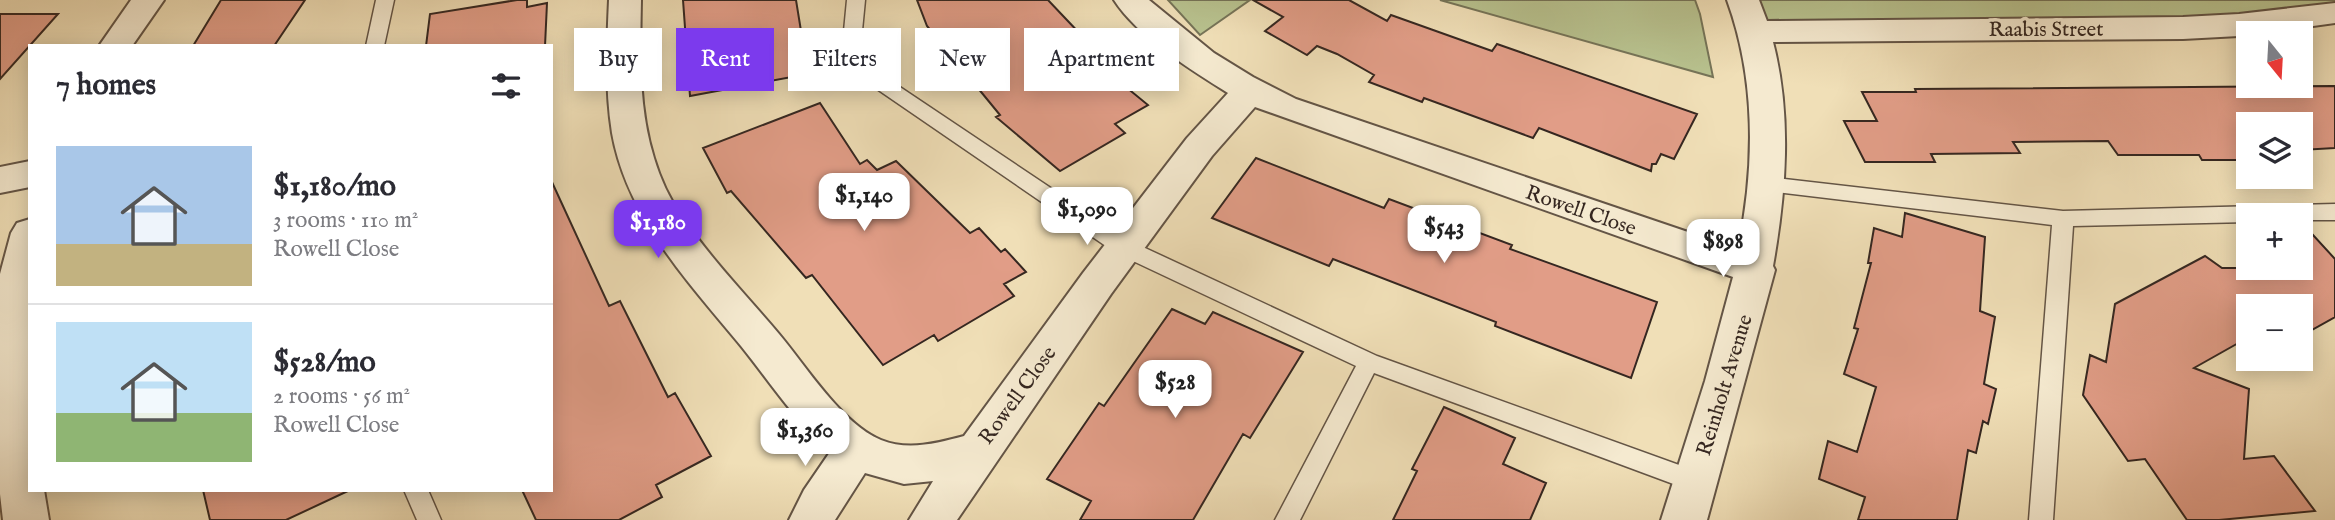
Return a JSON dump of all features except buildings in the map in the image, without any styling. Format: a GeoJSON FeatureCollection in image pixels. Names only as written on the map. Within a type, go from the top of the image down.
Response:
{"type":"FeatureCollection","features":[{"type":"Feature","properties":{"kind":"street"},"geometry":{"type":"LineString","coordinates":[[116,44],[148,0]]}},
{"type":"Feature","properties":{"kind":"street","name":"Rowell Close"},"geometry":{"type":"LineString","coordinates":[[625,0],[625,96],[630,136],[642,178],[661,214],[694,260],[816,409],[857,448],[883,461],[912,465],[944,461],[978,450],[1124,247],[1225,116],[1250,92]]}},
{"type":"Feature","properties":{"kind":"street","name":"Rowell Close"},"geometry":{"type":"LineString","coordinates":[[1130,0],[1180,46],[1250,92],[1312,118],[1756,270]]}},
{"type":"Feature","properties":{"kind":"street","name":"Raabis Street"},"geometry":{"type":"LineString","coordinates":[[1749,16],[2183,28],[2239,25],[2335,13]]}},
{"type":"Feature","properties":{"kind":"street","name":"Reinholt Avenue"},"geometry":{"type":"LineString","coordinates":[[1684,520],[1744,324],[1756,270],[1767,184],[1767,99],[1749,16]]}},
{"type":"Feature","properties":{"kind":"street"},"geometry":{"type":"LineString","coordinates":[[0,180],[28,174]]}},
{"type":"Feature","properties":{"kind":"street"},"geometry":{"type":"LineString","coordinates":[[26,520],[14,433],[12,354],[13,312],[28,242]]}},
{"type":"Feature","properties":{"kind":"street"},"geometry":{"type":"LineString","coordinates":[[812,520],[857,448]]}},
{"type":"Feature","properties":{"kind":"street"},"geometry":{"type":"LineString","coordinates":[[932,520],[978,450]]}},
{"type":"Feature","properties":{"kind":"lane"},"geometry":{"type":"LineString","coordinates":[[375,44],[385,0]]}},
{"type":"Feature","properties":{"kind":"lane"},"geometry":{"type":"LineString","coordinates":[[856,0],[851,52],[881,83],[1124,247],[1369,362],[1695,481]]}},
{"type":"Feature","properties":{"kind":"lane"},"geometry":{"type":"LineString","coordinates":[[1767,184],[2063,219],[2335,212]]}},
{"type":"Feature","properties":{"kind":"lane"},"geometry":{"type":"LineString","coordinates":[[2041,520],[2063,219]]}},
{"type":"Feature","properties":{"kind":"lane"},"geometry":{"type":"LineString","coordinates":[[1286,520],[1369,362]]}},
{"type":"Feature","properties":{"kind":"lane"},"geometry":{"type":"LineString","coordinates":[[417,492],[429,520]]}},
{"type":"Feature","properties":{"kind":"green space"},"geometry":{"type":"Polygon","coordinates":[[[1168,0],[1250,0],[1200,35],[1168,0]]]}},
{"type":"Feature","properties":{"kind":"green space"},"geometry":{"type":"Polygon","coordinates":[[[1440,0],[1695,0],[1713,77],[1440,0]]]}},
{"type":"Feature","properties":{"kind":"green space"},"geometry":{"type":"Polygon","coordinates":[[[1743,0],[2335,0],[2335,13],[1755,32],[1743,0]]]}}]}
